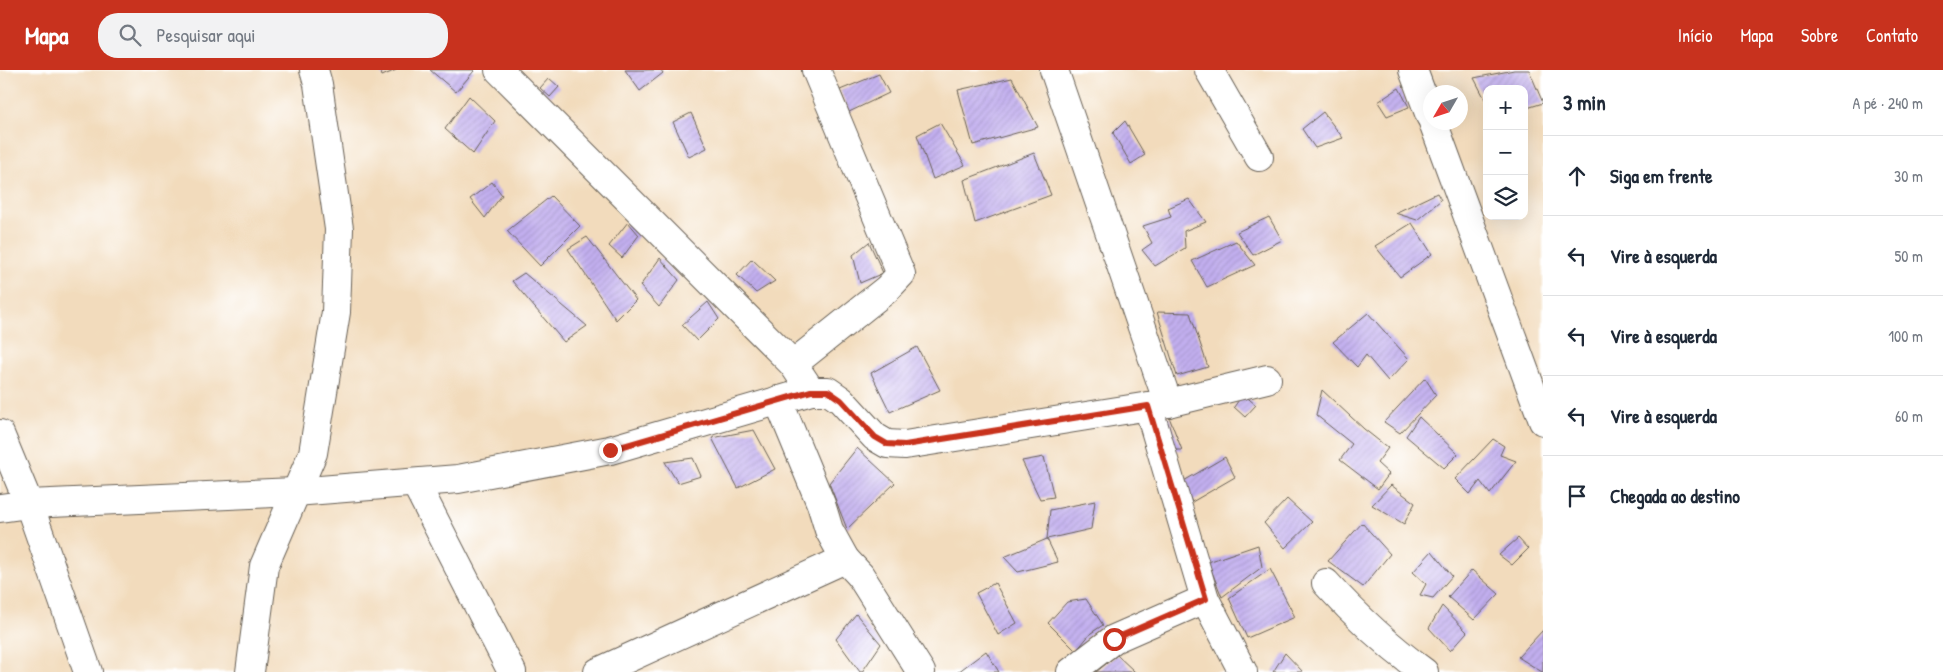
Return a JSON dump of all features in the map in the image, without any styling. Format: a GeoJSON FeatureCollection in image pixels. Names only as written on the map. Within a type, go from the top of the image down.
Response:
{"type":"FeatureCollection","features":[{"type":"Feature","properties":{"kind":"street"},"geometry":{"type":"LineString","coordinates":[[250,672],[264,566],[313,453],[336,303],[339,229],[318,84],[314,70]]}},
{"type":"Feature","properties":{"kind":"street"},"geometry":{"type":"LineString","coordinates":[[499,70],[794,364],[811,391]]}},
{"type":"Feature","properties":{"kind":"street"},"geometry":{"type":"LineString","coordinates":[[794,364],[887,289],[901,274],[816,70]]}},
{"type":"Feature","properties":{"kind":"street"},"geometry":{"type":"LineString","coordinates":[[1054,70],[1158,405],[1206,599],[1243,672]]}},
{"type":"Feature","properties":{"kind":"street"},"geometry":{"type":"LineString","coordinates":[[1209,70],[1259,157]]}},
{"type":"Feature","properties":{"kind":"street"},"geometry":{"type":"LineString","coordinates":[[1414,70],[1423,96]]}},
{"type":"Feature","properties":{"kind":"street"},"geometry":{"type":"LineString","coordinates":[[1436,130],[1543,422]]}},
{"type":"Feature","properties":{"kind":"street"},"geometry":{"type":"LineString","coordinates":[[0,508],[29,504],[295,492],[416,484],[458,479],[610,450],[811,391],[828,391],[841,400],[875,437],[887,444],[905,445],[1158,405],[1267,379]]}},
{"type":"Feature","properties":{"kind":"street"},"geometry":{"type":"LineString","coordinates":[[778,400],[830,530],[845,559],[860,575],[921,672]]}},
{"type":"Feature","properties":{"kind":"street"},"geometry":{"type":"LineString","coordinates":[[0,434],[29,504],[88,672]]}},
{"type":"Feature","properties":{"kind":"street"},"geometry":{"type":"LineString","coordinates":[[416,484],[512,672]]}},
{"type":"Feature","properties":{"kind":"street"},"geometry":{"type":"LineString","coordinates":[[598,672],[845,559]]}},
{"type":"Feature","properties":{"kind":"street"},"geometry":{"type":"LineString","coordinates":[[1326,583],[1349,609],[1398,654],[1424,672]]}},
{"type":"Feature","properties":{"kind":"street"},"geometry":{"type":"LineString","coordinates":[[1071,672],[1114,639],[1206,599]]}},
{"type":"Feature","properties":{"kind":"building"},"geometry":{"type":"Polygon","coordinates":[[[380,70],[396,70],[382,76],[380,70]]]}},
{"type":"Feature","properties":{"kind":"building"},"geometry":{"type":"Polygon","coordinates":[[[430,70],[473,70],[474,71],[456,92],[430,70]]]}},
{"type":"Feature","properties":{"kind":"building"},"geometry":{"type":"Polygon","coordinates":[[[625,70],[661,70],[663,73],[640,91],[625,70]]]}},
{"type":"Feature","properties":{"kind":"building"},"geometry":{"type":"Polygon","coordinates":[[[1514,70],[1529,70],[1543,103],[1528,108],[1528,85],[1483,85],[1483,95],[1474,78],[1514,70]]]}},
{"type":"Feature","properties":{"kind":"building"},"geometry":{"type":"Polygon","coordinates":[[[879,74],[889,93],[849,112],[840,90],[879,74]]]}},
{"type":"Feature","properties":{"kind":"building"},"geometry":{"type":"Polygon","coordinates":[[[549,78],[559,87],[550,97],[540,88],[549,78]]]}},
{"type":"Feature","properties":{"kind":"building"},"geometry":{"type":"Polygon","coordinates":[[[1012,78],[1038,127],[973,145],[958,90],[1012,78]]]}},
{"type":"Feature","properties":{"kind":"building"},"geometry":{"type":"Polygon","coordinates":[[[1399,88],[1409,107],[1387,116],[1378,102],[1399,88]]]}},
{"type":"Feature","properties":{"kind":"building"},"geometry":{"type":"Polygon","coordinates":[[[469,96],[495,121],[473,154],[445,129],[469,96]]]}},
{"type":"Feature","properties":{"kind":"building"},"geometry":{"type":"Polygon","coordinates":[[[1323,112],[1343,138],[1315,148],[1302,129],[1323,112]]]}},
{"type":"Feature","properties":{"kind":"building"},"geometry":{"type":"Polygon","coordinates":[[[691,113],[707,148],[689,157],[673,122],[691,113]]]}},
{"type":"Feature","properties":{"kind":"building"},"geometry":{"type":"Polygon","coordinates":[[[1125,121],[1145,155],[1131,164],[1113,133],[1125,121]]]}},
{"type":"Feature","properties":{"kind":"building"},"geometry":{"type":"Polygon","coordinates":[[[940,123],[965,165],[933,179],[917,135],[940,123]]]}},
{"type":"Feature","properties":{"kind":"building"},"geometry":{"type":"Polygon","coordinates":[[[1034,153],[1051,195],[975,223],[964,180],[1034,153]]]}},
{"type":"Feature","properties":{"kind":"building"},"geometry":{"type":"Polygon","coordinates":[[[492,182],[502,195],[485,218],[470,199],[492,182]]]}},
{"type":"Feature","properties":{"kind":"building"},"geometry":{"type":"Polygon","coordinates":[[[1437,193],[1441,200],[1417,220],[1395,213],[1437,193]]]}},
{"type":"Feature","properties":{"kind":"building"},"geometry":{"type":"Polygon","coordinates":[[[551,196],[580,226],[540,266],[507,231],[551,196]]]}},
{"type":"Feature","properties":{"kind":"building"},"geometry":{"type":"Polygon","coordinates":[[[1189,199],[1206,222],[1184,231],[1185,248],[1155,266],[1142,250],[1152,243],[1143,226],[1171,217],[1168,208],[1189,199]]]}},
{"type":"Feature","properties":{"kind":"building"},"geometry":{"type":"Polygon","coordinates":[[[1269,217],[1282,240],[1253,255],[1237,232],[1269,217]]]}},
{"type":"Feature","properties":{"kind":"building"},"geometry":{"type":"Polygon","coordinates":[[[628,222],[639,235],[622,258],[609,246],[628,222]]]}},
{"type":"Feature","properties":{"kind":"building"},"geometry":{"type":"Polygon","coordinates":[[[1412,223],[1432,254],[1400,277],[1375,246],[1412,223]]]}},
{"type":"Feature","properties":{"kind":"building"},"geometry":{"type":"Polygon","coordinates":[[[587,237],[636,300],[616,320],[568,249],[587,237]]]}},
{"type":"Feature","properties":{"kind":"building"},"geometry":{"type":"Polygon","coordinates":[[[1236,241],[1255,265],[1207,287],[1192,261],[1236,241]]]}},
{"type":"Feature","properties":{"kind":"building"},"geometry":{"type":"Polygon","coordinates":[[[869,242],[883,273],[860,283],[853,255],[869,242]]]}},
{"type":"Feature","properties":{"kind":"building"},"geometry":{"type":"Polygon","coordinates":[[[660,258],[679,280],[659,307],[640,286],[660,258]]]}},
{"type":"Feature","properties":{"kind":"building"},"geometry":{"type":"Polygon","coordinates":[[[752,259],[775,281],[756,293],[737,275],[752,259]]]}},
{"type":"Feature","properties":{"kind":"building"},"geometry":{"type":"Polygon","coordinates":[[[524,273],[587,326],[564,342],[512,281],[524,273]]]}},
{"type":"Feature","properties":{"kind":"building"},"geometry":{"type":"Polygon","coordinates":[[[708,302],[719,319],[697,341],[682,325],[708,302]]]}},
{"type":"Feature","properties":{"kind":"building"},"geometry":{"type":"Polygon","coordinates":[[[1157,312],[1190,313],[1208,367],[1177,376],[1157,312]]]}},
{"type":"Feature","properties":{"kind":"building"},"geometry":{"type":"Polygon","coordinates":[[[1368,313],[1409,359],[1388,381],[1366,355],[1357,367],[1333,342],[1368,313]]]}},
{"type":"Feature","properties":{"kind":"building"},"geometry":{"type":"Polygon","coordinates":[[[917,347],[940,390],[890,412],[871,373],[917,347]]]}},
{"type":"Feature","properties":{"kind":"building"},"geometry":{"type":"Polygon","coordinates":[[[1425,378],[1436,395],[1400,433],[1384,422],[1425,378]]]}},
{"type":"Feature","properties":{"kind":"building"},"geometry":{"type":"Polygon","coordinates":[[[1322,390],[1364,429],[1388,448],[1377,463],[1389,474],[1378,489],[1340,460],[1352,444],[1316,415],[1322,390]]]}},
{"type":"Feature","properties":{"kind":"building"},"geometry":{"type":"Polygon","coordinates":[[[1243,394],[1256,405],[1245,417],[1234,407],[1243,394]]]}},
{"type":"Feature","properties":{"kind":"building"},"geometry":{"type":"Polygon","coordinates":[[[1158,416],[1169,417],[1182,450],[1169,450],[1158,416]]]}},
{"type":"Feature","properties":{"kind":"building"},"geometry":{"type":"Polygon","coordinates":[[[1419,417],[1458,454],[1444,468],[1406,436],[1419,417]]]}},
{"type":"Feature","properties":{"kind":"building"},"geometry":{"type":"Polygon","coordinates":[[[754,430],[775,469],[738,488],[712,438],[754,430]]]}},
{"type":"Feature","properties":{"kind":"building"},"geometry":{"type":"Polygon","coordinates":[[[1493,439],[1504,446],[1500,455],[1516,461],[1490,494],[1480,481],[1470,494],[1455,479],[1493,439]]]}},
{"type":"Feature","properties":{"kind":"building"},"geometry":{"type":"Polygon","coordinates":[[[857,448],[895,483],[847,529],[829,483],[857,448]]]}},
{"type":"Feature","properties":{"kind":"building"},"geometry":{"type":"Polygon","coordinates":[[[1044,457],[1054,497],[1040,499],[1022,461],[1044,457]]]}},
{"type":"Feature","properties":{"kind":"building"},"geometry":{"type":"Polygon","coordinates":[[[1225,457],[1235,477],[1192,502],[1182,482],[1225,457]]]}},
{"type":"Feature","properties":{"kind":"building"},"geometry":{"type":"Polygon","coordinates":[[[693,458],[701,476],[678,483],[665,462],[693,458]]]}},
{"type":"Feature","properties":{"kind":"building"},"geometry":{"type":"Polygon","coordinates":[[[1391,485],[1415,503],[1404,524],[1372,505],[1391,485]]]}},
{"type":"Feature","properties":{"kind":"building"},"geometry":{"type":"Polygon","coordinates":[[[1287,499],[1312,522],[1285,548],[1264,523],[1287,499]]]}},
{"type":"Feature","properties":{"kind":"building"},"geometry":{"type":"Polygon","coordinates":[[[1095,501],[1091,529],[1047,539],[1050,510],[1095,501]]]}},
{"type":"Feature","properties":{"kind":"building"},"geometry":{"type":"Polygon","coordinates":[[[1362,523],[1390,554],[1363,587],[1328,561],[1362,523]]]}},
{"type":"Feature","properties":{"kind":"building"},"geometry":{"type":"Polygon","coordinates":[[[1518,538],[1528,549],[1512,565],[1499,555],[1518,538]]]}},
{"type":"Feature","properties":{"kind":"building"},"geometry":{"type":"Polygon","coordinates":[[[1047,539],[1058,562],[1018,572],[1004,557],[1047,539]]]}},
{"type":"Feature","properties":{"kind":"building"},"geometry":{"type":"Polygon","coordinates":[[[1258,545],[1262,567],[1222,597],[1208,562],[1258,545]]]}},
{"type":"Feature","properties":{"kind":"building"},"geometry":{"type":"Polygon","coordinates":[[[1432,551],[1452,576],[1433,598],[1420,595],[1426,584],[1413,572],[1432,551]]]}},
{"type":"Feature","properties":{"kind":"building"},"geometry":{"type":"Polygon","coordinates":[[[1270,569],[1295,617],[1247,638],[1229,598],[1270,569]]]}},
{"type":"Feature","properties":{"kind":"building"},"geometry":{"type":"Polygon","coordinates":[[[1472,570],[1499,594],[1474,620],[1448,597],[1472,570]]]}},
{"type":"Feature","properties":{"kind":"building"},"geometry":{"type":"Polygon","coordinates":[[[995,583],[1017,623],[998,635],[976,593],[995,583]]]}},
{"type":"Feature","properties":{"kind":"building"},"geometry":{"type":"Polygon","coordinates":[[[1086,599],[1103,625],[1091,633],[1076,651],[1048,623],[1067,602],[1086,599]]]}},
{"type":"Feature","properties":{"kind":"building"},"geometry":{"type":"Polygon","coordinates":[[[1442,606],[1467,632],[1450,651],[1429,628],[1442,606]]]}},
{"type":"Feature","properties":{"kind":"building"},"geometry":{"type":"Polygon","coordinates":[[[856,614],[881,644],[862,672],[860,672],[836,639],[856,614]]]}},
{"type":"Feature","properties":{"kind":"building"},"geometry":{"type":"Polygon","coordinates":[[[1543,630],[1543,672],[1542,672],[1518,657],[1543,630]]]}},
{"type":"Feature","properties":{"kind":"building"},"geometry":{"type":"Polygon","coordinates":[[[986,651],[999,672],[958,672],[986,651]]]}},
{"type":"Feature","properties":{"kind":"building"},"geometry":{"type":"Polygon","coordinates":[[[1285,653],[1303,672],[1273,672],[1285,653]]]}},
{"type":"Feature","properties":{"kind":"building"},"geometry":{"type":"Polygon","coordinates":[[[1117,655],[1135,672],[1096,672],[1117,655]]]}},
{"type":"Feature","properties":{"kind":"route"},"geometry":{"type":"LineString","coordinates":[[610,450],[811,391],[828,391],[841,400],[875,437],[887,444],[905,445],[1148,406],[1206,599],[1114,639]]}}]}
